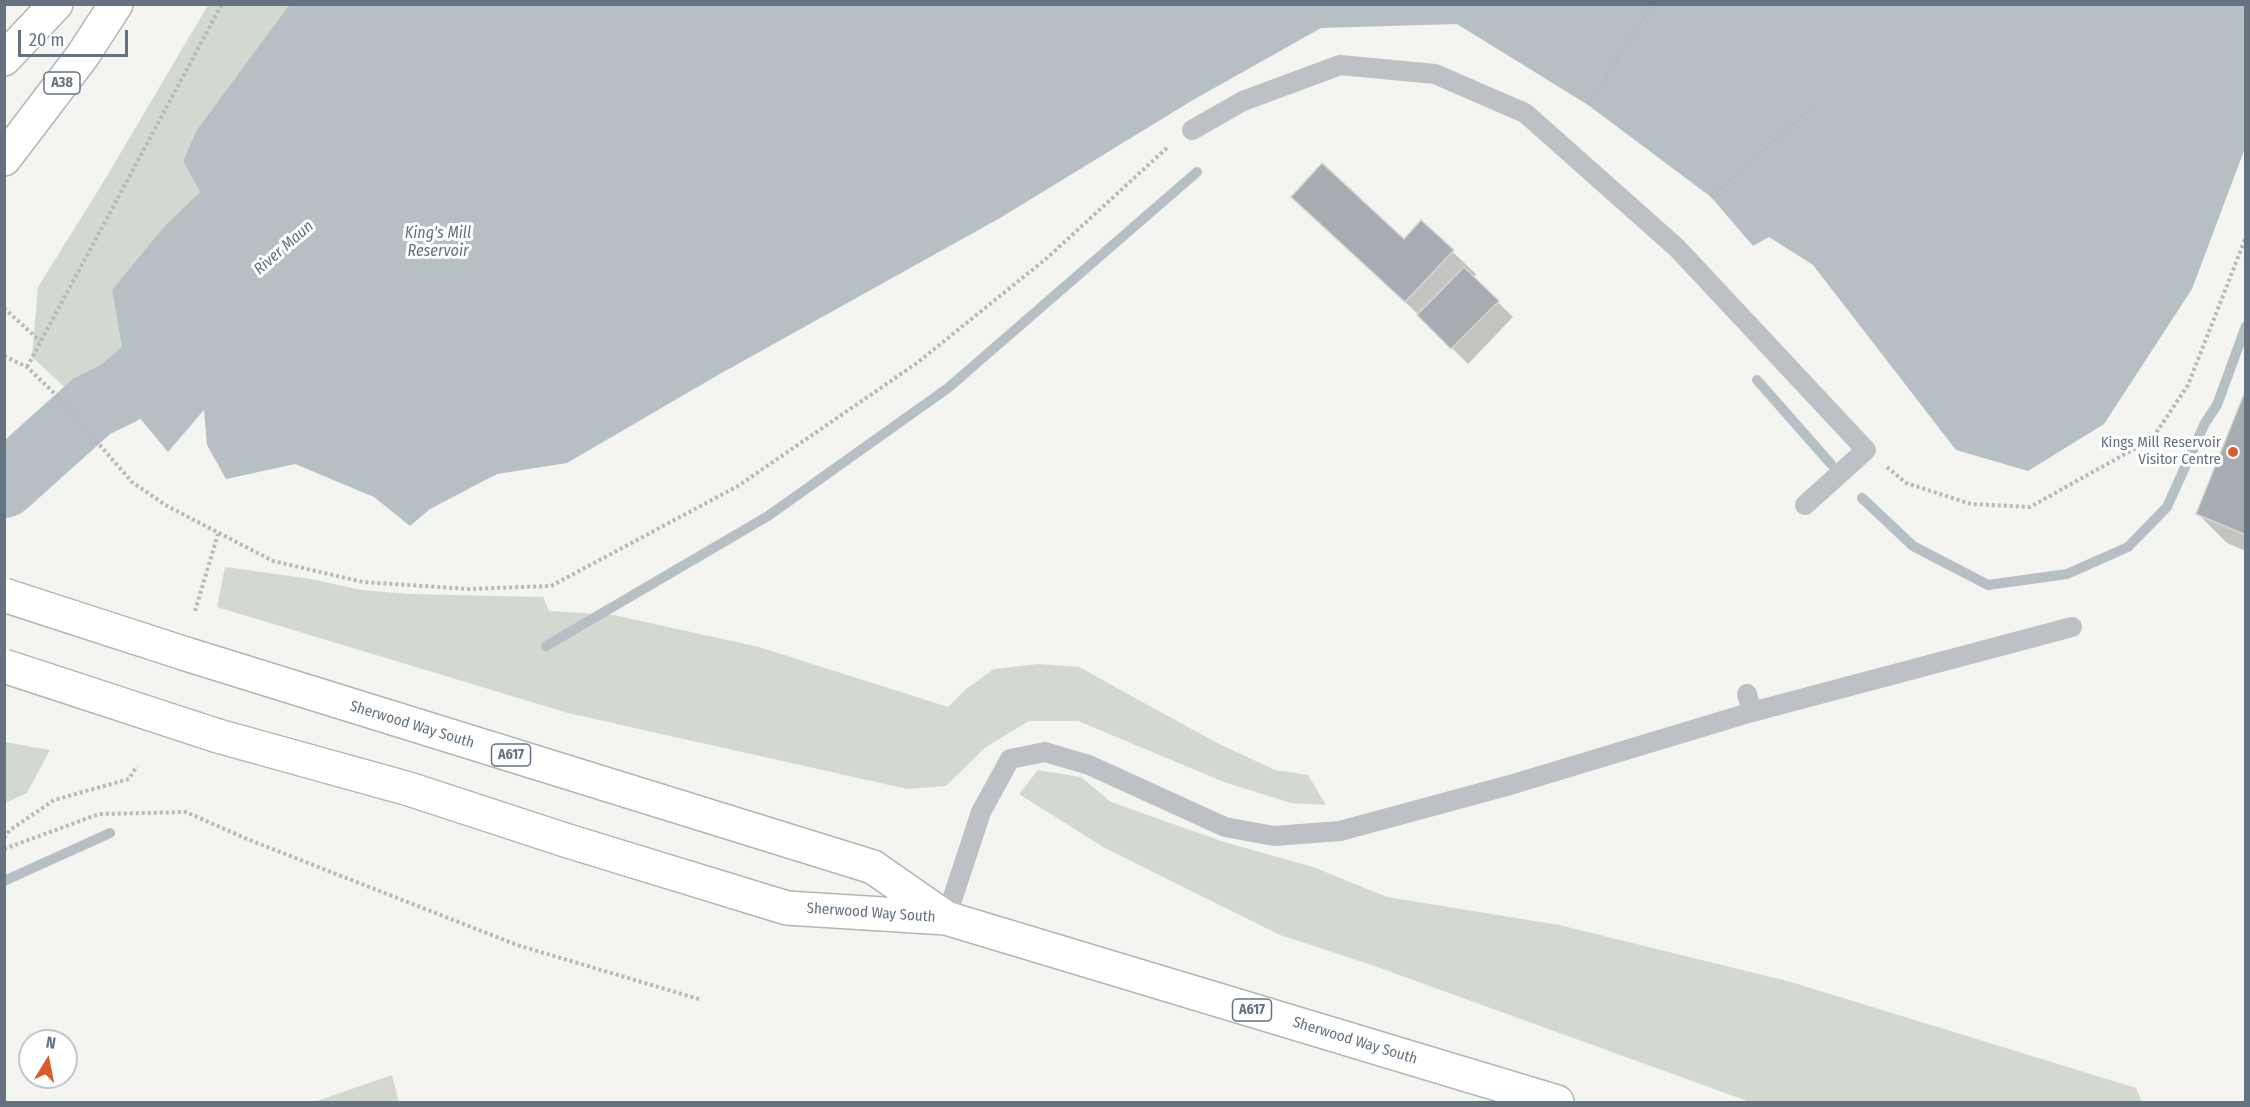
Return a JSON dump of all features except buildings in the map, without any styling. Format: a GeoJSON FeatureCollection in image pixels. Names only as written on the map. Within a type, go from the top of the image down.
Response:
{"type":"FeatureCollection","features":[{"type":"Feature","properties":{"kind":"highway"},"geometry":{"type":"LineString","coordinates":[[4,58],[56,4]]}},
{"type":"Feature","properties":{"kind":"highway","name":"A38"},"geometry":{"type":"LineString","coordinates":[[4,159],[83,56],[116,4]]}},
{"type":"Feature","properties":{"kind":"highway","name":"Sherwood Way South"},"geometry":{"type":"LineString","coordinates":[[4,595],[240,672],[873,867],[946,918]]}},
{"type":"Feature","properties":{"kind":"highway","name":"Sherwood Way South"},"geometry":{"type":"LineString","coordinates":[[4,666],[218,736],[409,789],[568,841],[787,908],[946,918],[1557,1102]]}},
{"type":"Feature","properties":{"kind":"lane"},"geometry":{"type":"LineString","coordinates":[[1192,130],[1242,101],[1340,65],[1435,74],[1525,113],[1677,248],[1866,450],[1805,505]]}},
{"type":"Feature","properties":{"kind":"lane"},"geometry":{"type":"LineString","coordinates":[[946,918],[981,812],[1010,759],[1045,752],[1089,765],[1225,827],[1274,836],[1340,831],[1521,781],[1749,703],[2072,627]]}},
{"type":"Feature","properties":{"kind":"path"},"geometry":{"type":"LineString","coordinates":[[27,367],[222,4]]}},
{"type":"Feature","properties":{"kind":"path"},"geometry":{"type":"LineString","coordinates":[[1588,105],[1653,4]]}},
{"type":"Feature","properties":{"kind":"path"},"geometry":{"type":"LineString","coordinates":[[1711,197],[1818,102]]}},
{"type":"Feature","properties":{"kind":"path"},"geometry":{"type":"LineString","coordinates":[[4,356],[27,367],[57,396],[132,482],[167,506],[273,561],[363,582],[469,589],[551,586],[738,486],[917,363],[1047,258],[1178,138],[1192,130]]}},
{"type":"Feature","properties":{"kind":"path"},"geometry":{"type":"LineString","coordinates":[[1866,450],[1906,483],[1971,504],[2030,507],[2152,439],[2187,385],[2246,237]]}},
{"type":"Feature","properties":{"kind":"path"},"geometry":{"type":"LineString","coordinates":[[4,308],[40,341]]}},
{"type":"Feature","properties":{"kind":"path"},"geometry":{"type":"LineString","coordinates":[[195,611],[218,534]]}},
{"type":"Feature","properties":{"kind":"path"},"geometry":{"type":"LineString","coordinates":[[4,838],[10,830],[54,800],[129,779],[137,765]]}},
{"type":"Feature","properties":{"kind":"path"},"geometry":{"type":"LineString","coordinates":[[4,849],[99,814],[186,812],[340,876],[517,945],[702,1000]]}},
{"type":"Feature","properties":{"kind":"shaded area"},"geometry":{"type":"Polygon","coordinates":[[[208,5],[289,5],[196,131],[183,161],[200,192],[112,290],[124,360],[70,392],[32,357],[38,287],[208,5]]]}},
{"type":"Feature","properties":{"kind":"shaded area"},"geometry":{"type":"Polygon","coordinates":[[[225,567],[311,579],[362,590],[408,594],[543,597],[549,611],[614,615],[759,647],[948,707],[966,689],[994,669],[1038,664],[1079,667],[1217,743],[1275,770],[1308,775],[1326,805],[1291,803],[1224,782],[1078,721],[1029,721],[986,747],[946,786],[907,789],[568,713],[217,607],[225,567]]]}},
{"type":"Feature","properties":{"kind":"shaded area"},"geometry":{"type":"Polygon","coordinates":[[[5,742],[50,750],[27,793],[5,803],[5,742]]]}},
{"type":"Feature","properties":{"kind":"shaded area"},"geometry":{"type":"Polygon","coordinates":[[[1038,770],[1081,777],[1111,802],[1224,842],[1313,867],[1387,897],[1559,925],[1791,982],[2136,1088],[2142,1102],[1750,1102],[1369,964],[1280,935],[1103,847],[1019,794],[1038,770]]]}},
{"type":"Feature","properties":{"kind":"shaded area"},"geometry":{"type":"Polygon","coordinates":[[[392,1075],[399,1102],[314,1102],[392,1075]]]}},
{"type":"Feature","properties":{"kind":"water","name":"King's Mill Reservoir"},"geometry":{"type":"Polygon","coordinates":[[[289,5],[2245,5],[2245,148],[2192,289],[2104,424],[2028,471],[1956,450],[1813,265],[1769,237],[1753,246],[1711,197],[1588,105],[1457,24],[1321,28],[1193,100],[1000,218],[718,375],[567,463],[497,474],[430,509],[410,526],[374,497],[295,464],[226,479],[207,445],[204,410],[168,452],[119,393],[124,360],[112,290],[164,227],[200,192],[183,161],[196,131],[289,5]]]}},
{"type":"Feature","properties":{"kind":"waterway"},"geometry":{"type":"LineString","coordinates":[[546,646],[768,516],[948,388],[1197,172]]}},
{"type":"Feature","properties":{"kind":"waterway"},"geometry":{"type":"LineString","coordinates":[[1862,498],[1913,546],[1988,585],[2067,574],[2128,547],[2167,507],[2205,423],[2217,405],[2246,326]]}},
{"type":"Feature","properties":{"kind":"waterway","name":"River Maun"},"geometry":{"type":"LineString","coordinates":[[4,485],[92,406],[119,393],[188,333]]}},
{"type":"Feature","properties":{"kind":"waterway"},"geometry":{"type":"LineString","coordinates":[[1757,380],[1831,464]]}},
{"type":"Feature","properties":{"kind":"waterway"},"geometry":{"type":"LineString","coordinates":[[4,881],[110,833]]}},
{"type":"Feature","properties":{"kind":"place","name":"Kings Mill Reservoir Visitor Centre"},"geometry":{"type":"Point","coordinates":[2233,452]}}]}
